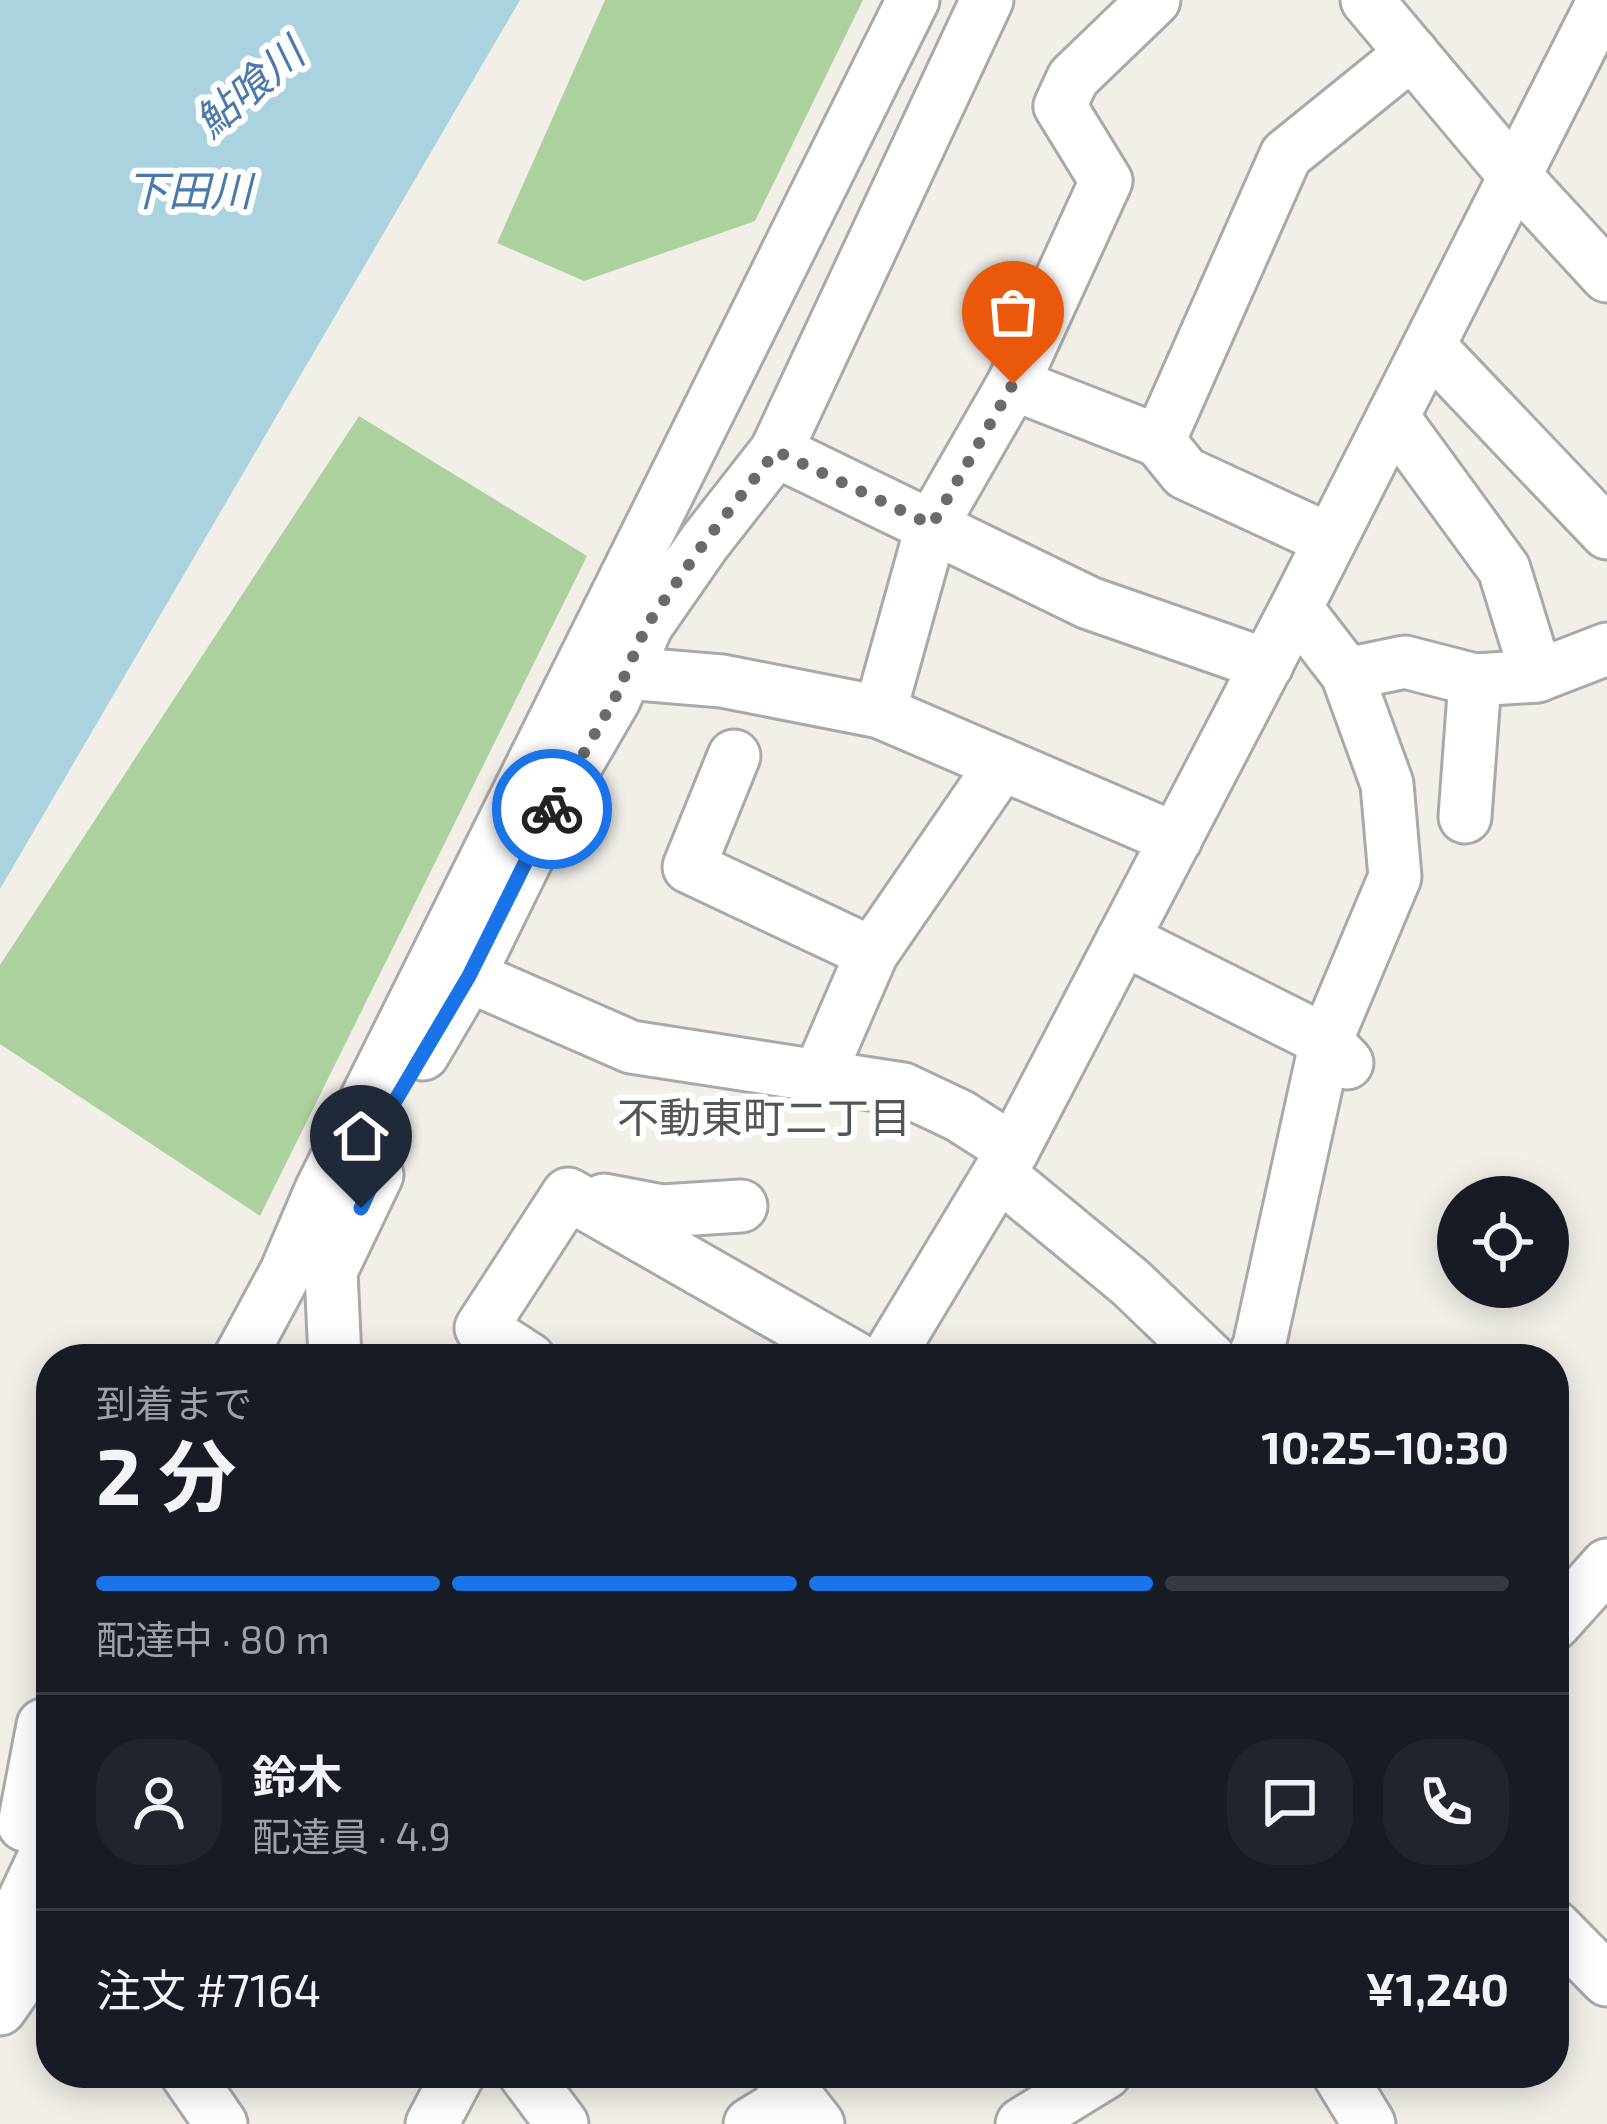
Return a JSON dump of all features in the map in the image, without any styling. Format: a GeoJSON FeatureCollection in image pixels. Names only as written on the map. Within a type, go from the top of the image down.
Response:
{"type":"FeatureCollection","features":[{"type":"Feature","properties":{"kind":"street"},"geometry":{"type":"LineString","coordinates":[[247,1344],[914,0]]}},
{"type":"Feature","properties":{"kind":"street"},"geometry":{"type":"LineString","coordinates":[[321,1190],[369,1145],[469,976],[647,625],[776,451],[987,0]]}},
{"type":"Feature","properties":{"kind":"street"},"geometry":{"type":"LineString","coordinates":[[880,712],[932,525],[1013,384],[1106,181],[1060,106],[1073,78],[1154,0]]}},
{"type":"Feature","properties":{"kind":"street"},"geometry":{"type":"LineString","coordinates":[[1367,0],[1514,175],[1607,276]]}},
{"type":"Feature","properties":{"kind":"street"},"geometry":{"type":"LineString","coordinates":[[895,1344],[1006,1162],[1267,665],[1514,175],[1594,57],[1604,0]]}},
{"type":"Feature","properties":{"kind":"street"},"geometry":{"type":"LineString","coordinates":[[1159,441],[1286,154],[1412,53]]}},
{"type":"Feature","properties":{"kind":"street"},"geometry":{"type":"LineString","coordinates":[[1429,346],[1607,533]]}},
{"type":"Feature","properties":{"kind":"street"},"geometry":{"type":"LineString","coordinates":[[1013,384],[1159,441],[1185,473],[1330,540]]}},
{"type":"Feature","properties":{"kind":"street"},"geometry":{"type":"LineString","coordinates":[[1393,417],[1504,569],[1537,676]]}},
{"type":"Feature","properties":{"kind":"street"},"geometry":{"type":"LineString","coordinates":[[776,451],[1089,602],[1267,665]]}},
{"type":"Feature","properties":{"kind":"street"},"geometry":{"type":"LineString","coordinates":[[1260,1344],[1339,1054],[1395,877],[1387,784],[1347,674],[1296,608]]}},
{"type":"Feature","properties":{"kind":"street"},"geometry":{"type":"LineString","coordinates":[[1347,674],[1405,662],[1475,680],[1537,676],[1607,649]]}},
{"type":"Feature","properties":{"kind":"street"},"geometry":{"type":"LineString","coordinates":[[626,673],[722,681],[880,712],[1176,839]]}},
{"type":"Feature","properties":{"kind":"street"},"geometry":{"type":"LineString","coordinates":[[1465,817],[1475,680]]}},
{"type":"Feature","properties":{"kind":"street"},"geometry":{"type":"LineString","coordinates":[[734,757],[689,867],[872,953]]}},
{"type":"Feature","properties":{"kind":"street"},"geometry":{"type":"LineString","coordinates":[[820,1073],[872,953],[1002,764]]}},
{"type":"Feature","properties":{"kind":"street"},"geometry":{"type":"LineString","coordinates":[[1123,939],[1339,1054]]}},
{"type":"Feature","properties":{"kind":"street"},"geometry":{"type":"LineString","coordinates":[[469,976],[631,1046],[903,1088],[960,1116],[1194,1344]]}},
{"type":"Feature","properties":{"kind":"street"},"geometry":{"type":"LineString","coordinates":[[334,1344],[331,1271],[376,1175],[369,1145]]}},
{"type":"Feature","properties":{"kind":"street"},"geometry":{"type":"LineString","coordinates":[[568,1194],[662,1211],[741,1206]]}},
{"type":"Feature","properties":{"kind":"street"},"geometry":{"type":"LineString","coordinates":[[506,1344],[481,1328],[568,1194]]}},
{"type":"Feature","properties":{"kind":"street"},"geometry":{"type":"LineString","coordinates":[[568,1194],[831,1344]]}},
{"type":"Feature","properties":{"kind":"street"},"geometry":{"type":"LineString","coordinates":[[285,1344],[286,1272]]}},
{"type":"Feature","properties":{"kind":"street"},"geometry":{"type":"LineString","coordinates":[[1569,1607],[1607,1565]]}},
{"type":"Feature","properties":{"kind":"street"},"geometry":{"type":"LineString","coordinates":[[0,1812],[36,1739]]}},
{"type":"Feature","properties":{"kind":"street"},"geometry":{"type":"LineString","coordinates":[[0,1867],[25,1822],[36,1770]]}},
{"type":"Feature","properties":{"kind":"street"},"geometry":{"type":"LineString","coordinates":[[0,1950],[36,1874]]}},
{"type":"Feature","properties":{"kind":"street"},"geometry":{"type":"LineString","coordinates":[[1569,1941],[1607,1980]]}},
{"type":"Feature","properties":{"kind":"street"},"geometry":{"type":"LineString","coordinates":[[0,2009],[36,1957]]}},
{"type":"Feature","properties":{"kind":"street"},"geometry":{"type":"LineString","coordinates":[[196,2088],[221,2124]]}},
{"type":"Feature","properties":{"kind":"street"},"geometry":{"type":"LineString","coordinates":[[535,2088],[562,2124]]}},
{"type":"Feature","properties":{"kind":"street"},"geometry":{"type":"LineString","coordinates":[[1022,2124],[1081,2088]]}},
{"type":"Feature","properties":{"kind":"street"},"geometry":{"type":"LineString","coordinates":[[1347,2088],[1369,2124]]}},
{"type":"Feature","properties":{"kind":"street"},"geometry":{"type":"LineString","coordinates":[[750,2124],[797,2098]]}},
{"type":"Feature","properties":{"kind":"green space"},"geometry":{"type":"Polygon","coordinates":[[[605,0],[863,0],[755,221],[584,281],[497,243],[605,0]]]}},
{"type":"Feature","properties":{"kind":"green space"},"geometry":{"type":"Polygon","coordinates":[[[359,416],[587,556],[260,1216],[0,1044],[0,965],[359,416]]]}},
{"type":"Feature","properties":{"kind":"water","name":"下田川"},"geometry":{"type":"Polygon","coordinates":[[[0,0],[520,0],[0,889],[0,0]]]}},
{"type":"Feature","properties":{"kind":"way so far"},"geometry":{"type":"LineString","coordinates":[[552,809],[614,700],[647,625],[776,451],[932,525],[1013,384]]}},
{"type":"Feature","properties":{"kind":"district","name":"不動東町二丁目"},"geometry":{"type":"Point","coordinates":[764,1116]}},
{"type":"Feature","properties":{"kind":"route"},"geometry":{"type":"LineString","coordinates":[[361,1208],[376,1175],[369,1145],[469,976],[552,809]]}},
{"type":"Feature","properties":{"kind":"water label","name":"鮎喰川"},"geometry":{"type":"Point","coordinates":[248,86]}}]}
